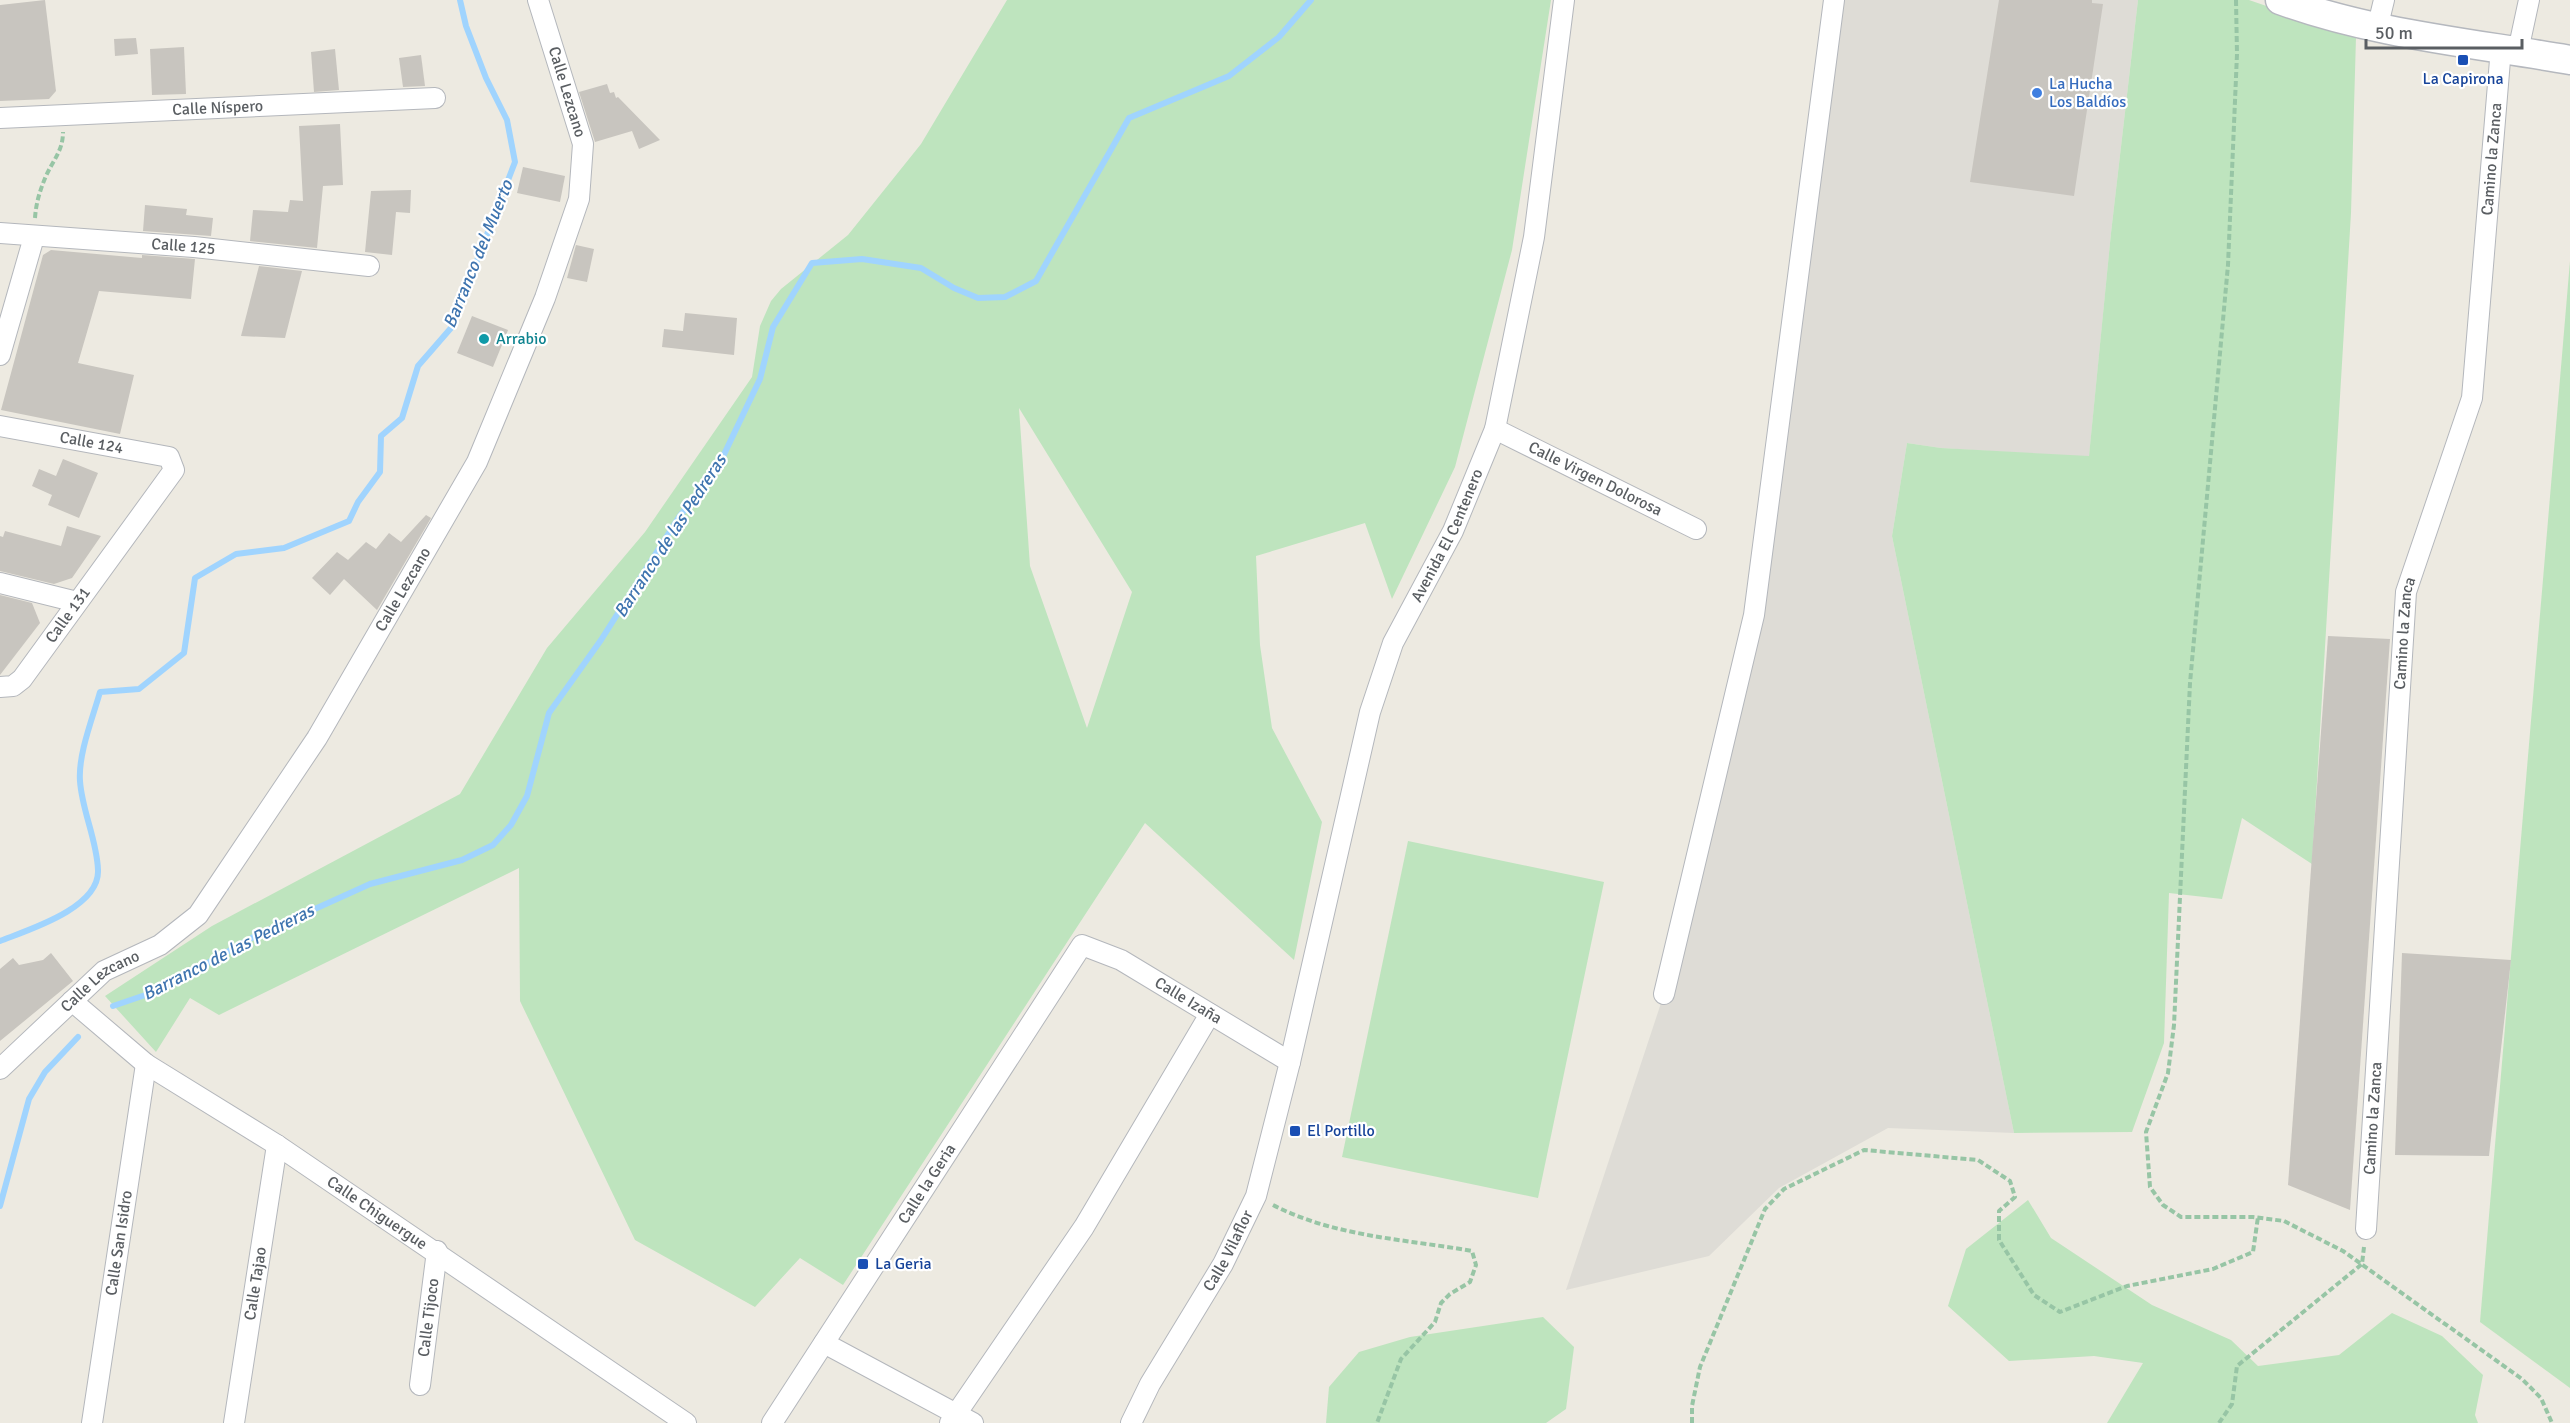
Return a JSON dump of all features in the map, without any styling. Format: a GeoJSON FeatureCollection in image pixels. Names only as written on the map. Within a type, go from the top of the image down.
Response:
{"type":"FeatureCollection","features":[{"type":"Feature","properties":{"kind":"main road"},"geometry":{"type":"LineString","coordinates":[[2280,0],[2316,13],[2377,28],[2570,60]]}},
{"type":"Feature","properties":{"kind":"street","name":"Calle Lezcano"},"geometry":{"type":"LineString","coordinates":[[0,1069],[104,971],[160,945],[198,915],[317,738],[477,462],[545,298],[579,199],[583,144],[538,0]]}},
{"type":"Feature","properties":{"kind":"street","name":"Avenida El Centenero"},"geometry":{"type":"LineString","coordinates":[[1290,1062],[1370,712],[1393,643],[1453,531],[1495,429],[1534,237],[1564,0]]}},
{"type":"Feature","properties":{"kind":"street"},"geometry":{"type":"LineString","coordinates":[[1664,994],[1754,615],[1834,0]]}},
{"type":"Feature","properties":{"kind":"street"},"geometry":{"type":"LineString","coordinates":[[2377,28],[2384,0]]}},
{"type":"Feature","properties":{"kind":"street","name":"Camino la Zanca"},"geometry":{"type":"LineString","coordinates":[[2366,1229],[2406,592],[2472,398],[2509,50],[2529,0]]}},
{"type":"Feature","properties":{"kind":"street","name":"Calle Níspero"},"geometry":{"type":"LineString","coordinates":[[0,118],[435,99]]}},
{"type":"Feature","properties":{"kind":"street","name":"Calle 125"},"geometry":{"type":"LineString","coordinates":[[0,233],[194,247],[369,266]]}},
{"type":"Feature","properties":{"kind":"street"},"geometry":{"type":"LineString","coordinates":[[0,355],[34,237]]}},
{"type":"Feature","properties":{"kind":"street","name":"Calle 124"},"geometry":{"type":"LineString","coordinates":[[0,426],[169,457],[174,470]]}},
{"type":"Feature","properties":{"kind":"street","name":"Calle Virgen Dolorosa"},"geometry":{"type":"LineString","coordinates":[[1495,429],[1696,529]]}},
{"type":"Feature","properties":{"kind":"street","name":"Calle 131"},"geometry":{"type":"LineString","coordinates":[[7,687],[22,679],[174,470]]}},
{"type":"Feature","properties":{"kind":"street"},"geometry":{"type":"LineString","coordinates":[[0,583],[77,602]]}},
{"type":"Feature","properties":{"kind":"street","name":"Calle Izaña"},"geometry":{"type":"LineString","coordinates":[[1082,945],[1121,960],[1290,1062]]}},
{"type":"Feature","properties":{"kind":"street","name":"Calle la Geria"},"geometry":{"type":"LineString","coordinates":[[772,1423],[1082,945]]}},
{"type":"Feature","properties":{"kind":"street","name":"Calle Chiguergue"},"geometry":{"type":"LineString","coordinates":[[72,1001],[146,1065],[278,1145],[437,1251],[686,1423]]}},
{"type":"Feature","properties":{"kind":"street"},"geometry":{"type":"LineString","coordinates":[[824,1343],[959,1420],[1084,1227],[1210,1014]]}},
{"type":"Feature","properties":{"kind":"street","name":"Calle Vilaflor"},"geometry":{"type":"LineString","coordinates":[[1131,1423],[1150,1384],[1223,1264],[1256,1196],[1290,1062]]}},
{"type":"Feature","properties":{"kind":"street","name":"Calle San Isidro"},"geometry":{"type":"LineString","coordinates":[[92,1423],[146,1065]]}},
{"type":"Feature","properties":{"kind":"street","name":"Calle Tajao"},"geometry":{"type":"LineString","coordinates":[[234,1423],[278,1145]]}},
{"type":"Feature","properties":{"kind":"street","name":"Calle Tijoco"},"geometry":{"type":"LineString","coordinates":[[420,1385],[437,1251]]}},
{"type":"Feature","properties":{"kind":"path"},"geometry":{"type":"LineString","coordinates":[[2236,0],[2237,54],[2228,265],[2190,682],[2174,1025],[2168,1072],[2146,1132],[2150,1187],[2163,1205],[2181,1217],[2258,1217],[2284,1221],[2343,1251],[2522,1379],[2541,1398],[2552,1423]]}},
{"type":"Feature","properties":{"kind":"path"},"geometry":{"type":"LineString","coordinates":[[34,237],[36,203],[46,175],[61,150],[61,116]]}},
{"type":"Feature","properties":{"kind":"path"},"geometry":{"type":"LineString","coordinates":[[1692,1423],[1692,1406],[1700,1367],[1765,1209],[1784,1189],[1864,1150],[1978,1160],[2010,1181],[2015,1197],[1999,1211],[1999,1240],[2034,1295],[2060,1312],[2127,1286],[2213,1269],[2253,1252],[2258,1217]]}},
{"type":"Feature","properties":{"kind":"path"},"geometry":{"type":"LineString","coordinates":[[1256,1196],[1298,1218],[1348,1232],[1472,1251],[1476,1265],[1470,1282],[1450,1294],[1441,1304],[1435,1322],[1401,1359],[1377,1423]]}},
{"type":"Feature","properties":{"kind":"path"},"geometry":{"type":"LineString","coordinates":[[2219,1423],[2232,1404],[2237,1366],[2362,1264],[2366,1229]]}},
{"type":"Feature","properties":{"kind":"shaded area"},"geometry":{"type":"Polygon","coordinates":[[[1834,0],[2138,0],[2111,233],[2089,457],[1941,448],[1907,443],[1892,536],[2014,1133],[1888,1128],[1779,1188],[1709,1256],[1566,1290],[1664,994],[1754,615],[1834,0]]]}},
{"type":"Feature","properties":{"kind":"green space"},"geometry":{"type":"Polygon","coordinates":[[[1007,0],[1551,0],[1512,250],[1455,467],[1392,599],[1365,523],[1256,556],[1260,645],[1272,728],[1322,822],[1294,960],[1145,823],[843,1285],[800,1258],[755,1307],[635,1240],[520,1001],[519,868],[219,1015],[190,998],[156,1052],[105,996],[212,926],[460,794],[547,648],[645,532],[752,377],[760,326],[771,301],[781,289],[848,235],[921,144],[1007,0]],[[1019,408],[1030,566],[1087,728],[1132,592],[1019,408]]]}},
{"type":"Feature","properties":{"kind":"green space"},"geometry":{"type":"Polygon","coordinates":[[[2138,0],[2249,0],[2356,37],[2351,213],[2312,864],[2242,818],[2222,899],[2169,893],[2164,1043],[2132,1132],[2014,1133],[1892,536],[1907,443],[1941,448],[2089,456],[2111,233],[2138,0]]]}},
{"type":"Feature","properties":{"kind":"green space"},"geometry":{"type":"Polygon","coordinates":[[[2570,261],[2570,1388],[2480,1322],[2570,261]]]}},
{"type":"Feature","properties":{"kind":"green space"},"geometry":{"type":"Polygon","coordinates":[[[1408,841],[1604,882],[1538,1198],[1342,1157],[1408,841]]]}},
{"type":"Feature","properties":{"kind":"green space"},"geometry":{"type":"Polygon","coordinates":[[[2028,1200],[2051,1238],[2152,1305],[2231,1340],[2258,1366],[2339,1355],[2392,1313],[2442,1336],[2483,1375],[2475,1415],[2478,1423],[2107,1423],[2143,1363],[2094,1356],[2009,1361],[1948,1306],[1966,1249],[2028,1200]]]}},
{"type":"Feature","properties":{"kind":"green space"},"geometry":{"type":"Polygon","coordinates":[[[1543,1317],[1574,1347],[1566,1409],[1546,1423],[1326,1423],[1329,1387],[1359,1352],[1410,1337],[1543,1317]]]}},
{"type":"Feature","properties":{"kind":"building"},"geometry":{"type":"Polygon","coordinates":[[[45,0],[56,91],[49,99],[0,101],[0,5],[45,0]]]}},
{"type":"Feature","properties":{"kind":"building","name":"La Hucha Los Baldíos"},"geometry":{"type":"Polygon","coordinates":[[[1999,0],[2092,0],[2092,3],[2103,4],[2074,196],[1970,182],[1999,0]]]}},
{"type":"Feature","properties":{"kind":"building"},"geometry":{"type":"Polygon","coordinates":[[[136,38],[138,54],[115,56],[114,39],[136,38]]]}},
{"type":"Feature","properties":{"kind":"building"},"geometry":{"type":"Polygon","coordinates":[[[184,47],[186,94],[152,95],[150,49],[184,47]]]}},
{"type":"Feature","properties":{"kind":"building"},"geometry":{"type":"Polygon","coordinates":[[[335,49],[339,90],[314,92],[311,52],[335,49]]]}},
{"type":"Feature","properties":{"kind":"building"},"geometry":{"type":"Polygon","coordinates":[[[421,55],[425,86],[403,87],[399,58],[421,55]]]}},
{"type":"Feature","properties":{"kind":"building"},"geometry":{"type":"Polygon","coordinates":[[[607,84],[610,93],[614,92],[616,98],[618,97],[660,140],[639,149],[632,131],[595,142],[579,92],[607,84]]]}},
{"type":"Feature","properties":{"kind":"building"},"geometry":{"type":"Polygon","coordinates":[[[340,124],[343,185],[323,186],[317,248],[250,241],[253,210],[288,212],[290,200],[303,201],[299,126],[340,124]]]}},
{"type":"Feature","properties":{"kind":"building"},"geometry":{"type":"Polygon","coordinates":[[[523,167],[565,176],[560,202],[517,193],[523,167]]]}},
{"type":"Feature","properties":{"kind":"building"},"geometry":{"type":"Polygon","coordinates":[[[411,190],[410,213],[396,212],[392,255],[365,252],[371,191],[411,190]]]}},
{"type":"Feature","properties":{"kind":"building"},"geometry":{"type":"Polygon","coordinates":[[[145,205],[187,209],[186,215],[213,218],[211,236],[143,231],[145,205]]]}},
{"type":"Feature","properties":{"kind":"building"},"geometry":{"type":"Polygon","coordinates":[[[576,245],[594,249],[587,282],[567,278],[576,245]]]}},
{"type":"Feature","properties":{"kind":"building"},"geometry":{"type":"Polygon","coordinates":[[[51,250],[142,258],[142,255],[195,259],[191,299],[99,291],[78,363],[134,375],[120,434],[1,410],[43,255],[51,250]]]}},
{"type":"Feature","properties":{"kind":"building"},"geometry":{"type":"Polygon","coordinates":[[[259,266],[302,271],[285,338],[241,336],[259,266]]]}},
{"type":"Feature","properties":{"kind":"building"},"geometry":{"type":"Polygon","coordinates":[[[685,313],[737,318],[734,355],[662,347],[664,329],[683,331],[685,313]]]}},
{"type":"Feature","properties":{"kind":"building","name":"Arrabio"},"geometry":{"type":"Polygon","coordinates":[[[472,316],[508,330],[493,367],[457,353],[472,316]]]}},
{"type":"Feature","properties":{"kind":"building"},"geometry":{"type":"Polygon","coordinates":[[[63,459],[98,473],[79,518],[48,505],[52,495],[32,486],[39,469],[56,476],[63,459]]]}},
{"type":"Feature","properties":{"kind":"building"},"geometry":{"type":"Polygon","coordinates":[[[426,515],[431,518],[377,610],[344,579],[330,595],[312,578],[337,552],[348,560],[366,542],[376,549],[389,533],[401,542],[426,515]]]}},
{"type":"Feature","properties":{"kind":"building"},"geometry":{"type":"Polygon","coordinates":[[[67,526],[101,536],[72,578],[54,584],[0,571],[0,536],[3,537],[5,531],[61,546],[67,526]]]}},
{"type":"Feature","properties":{"kind":"building"},"geometry":{"type":"Polygon","coordinates":[[[0,595],[32,603],[40,623],[0,675],[0,595]]]}},
{"type":"Feature","properties":{"kind":"building"},"geometry":{"type":"Polygon","coordinates":[[[2328,636],[2390,639],[2350,1210],[2288,1185],[2328,636]]]}},
{"type":"Feature","properties":{"kind":"building"},"geometry":{"type":"Polygon","coordinates":[[[51,953],[73,981],[0,1041],[0,969],[13,958],[19,965],[43,960],[51,953]]]}},
{"type":"Feature","properties":{"kind":"building"},"geometry":{"type":"Polygon","coordinates":[[[2402,953],[2511,960],[2489,1156],[2395,1155],[2402,953]]]}},
{"type":"Feature","properties":{"kind":"waterway","name":"Barranco del Muerto"},"geometry":{"type":"LineString","coordinates":[[0,941],[60,916],[87,896],[96,884],[97,859],[81,792],[80,770],[100,692],[139,689],[184,653],[195,578],[236,554],[284,548],[349,521],[358,502],[380,472],[381,436],[402,418],[418,366],[451,328],[515,162],[507,120],[486,78],[466,26],[460,0]]}},
{"type":"Feature","properties":{"kind":"waterway","name":"Barranco de las Pedreras"},"geometry":{"type":"LineString","coordinates":[[113,1006],[160,990],[255,936],[370,884],[462,860],[493,845],[511,825],[527,796],[549,713],[601,640],[679,517],[718,467],[760,379],[773,327],[812,263],[862,259],[921,268],[954,288],[978,298],[1005,297],[1036,281],[1129,118],[1229,76],[1279,37],[1311,0]]}},
{"type":"Feature","properties":{"kind":"waterway","name":"Barranco de las Pedreras"},"geometry":{"type":"LineString","coordinates":[[0,1206],[29,1099],[45,1072],[78,1037]]}},
{"type":"Feature","properties":{"kind":"place","name":"La Capirona"},"geometry":{"type":"Point","coordinates":[2463,60]}},
{"type":"Feature","properties":{"kind":"place","name":"La Hucha Los Baldíos"},"geometry":{"type":"Point","coordinates":[2037,93]}},
{"type":"Feature","properties":{"kind":"place","name":"Arrabio"},"geometry":{"type":"Point","coordinates":[484,339]}},
{"type":"Feature","properties":{"kind":"place","name":"El Portillo"},"geometry":{"type":"Point","coordinates":[1295,1131]}},
{"type":"Feature","properties":{"kind":"place","name":"La Geria"},"geometry":{"type":"Point","coordinates":[863,1264]}}]}
